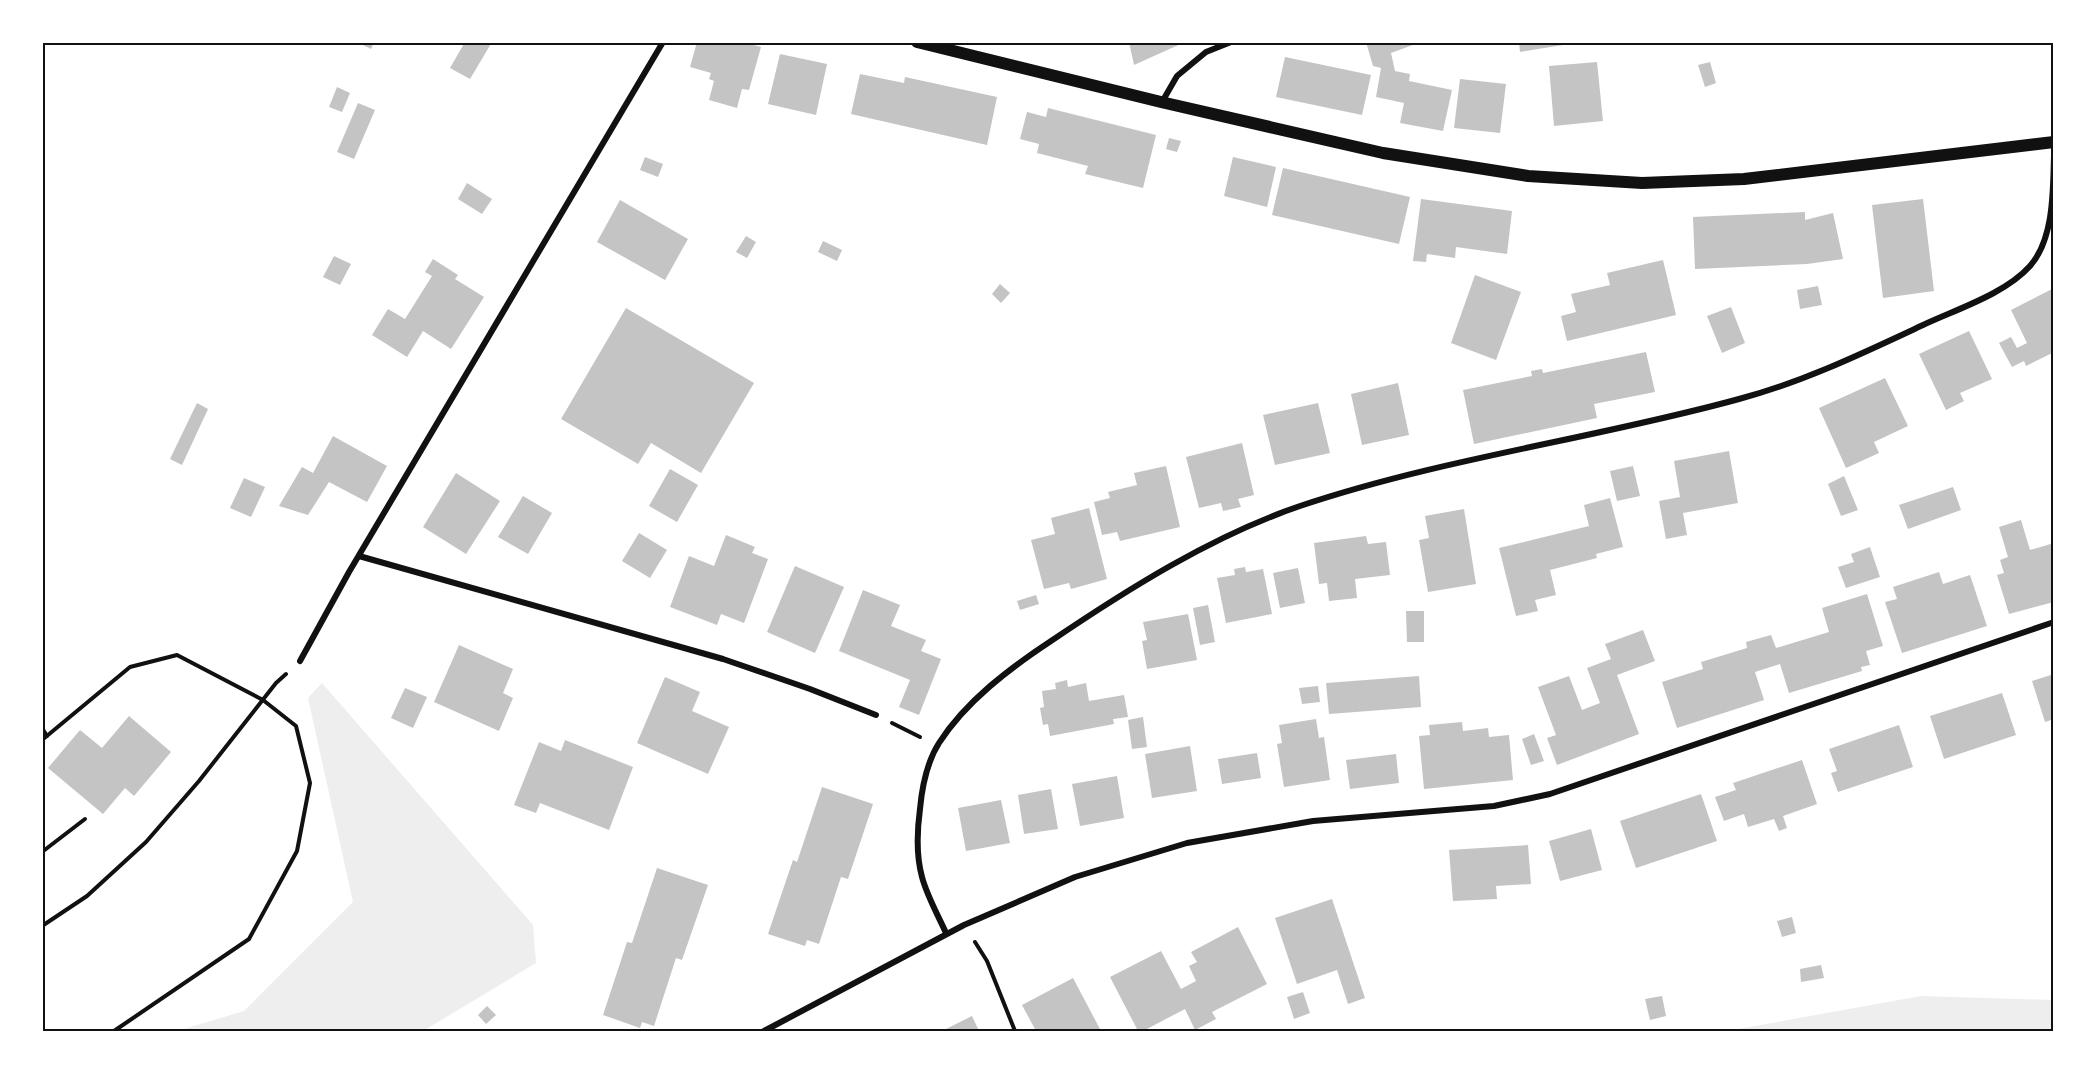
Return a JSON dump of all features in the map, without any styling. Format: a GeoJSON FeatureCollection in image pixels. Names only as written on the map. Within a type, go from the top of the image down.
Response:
{"type":"FeatureCollection","features":[{"type":"Feature","properties":{"kind":"main road"},"geometry":{"type":"LineString","coordinates":[[917,42],[1161,102],[1383,153],[1528,176],[1642,183],[1744,179],[2054,142]]}},
{"type":"Feature","properties":{"kind":"street"},"geometry":{"type":"LineString","coordinates":[[300,661],[359,556],[663,42]]}},
{"type":"Feature","properties":{"kind":"street"},"geometry":{"type":"LineString","coordinates":[[1161,102],[1177,76],[1206,52],[1231,42]]}},
{"type":"Feature","properties":{"kind":"street"},"geometry":{"type":"LineString","coordinates":[[946,933],[922,877],[916,836],[923,783],[937,745],[986,690],[1037,650],[1116,597],[1214,543],[1298,507],[1402,477],[1742,398],[1842,363],[2005,287],[2031,265],[2046,236],[2053,197],[2054,156]]}},
{"type":"Feature","properties":{"kind":"street"},"geometry":{"type":"LineString","coordinates":[[359,556],[723,658],[876,715]]}},
{"type":"Feature","properties":{"kind":"street"},"geometry":{"type":"LineString","coordinates":[[764,1031],[946,933],[1076,877],[1188,843],[1313,821],[1494,806],[1550,794],[2054,622]]}},
{"type":"Feature","properties":{"kind":"path"},"geometry":{"type":"LineString","coordinates":[[42,740],[130,668],[177,655],[262,700],[296,726],[310,783],[297,851],[249,939],[114,1031]]}},
{"type":"Feature","properties":{"kind":"path"},"geometry":{"type":"LineString","coordinates":[[42,926],[87,896],[146,842],[199,781],[276,683],[300,661]]}},
{"type":"Feature","properties":{"kind":"path"},"geometry":{"type":"LineString","coordinates":[[876,715],[937,745]]}},
{"type":"Feature","properties":{"kind":"path"},"geometry":{"type":"LineString","coordinates":[[42,728],[47,736]]}},
{"type":"Feature","properties":{"kind":"path"},"geometry":{"type":"LineString","coordinates":[[42,852],[85,819]]}},
{"type":"Feature","properties":{"kind":"path"},"geometry":{"type":"LineString","coordinates":[[964,925],[987,961],[1015,1031]]}},
{"type":"Feature","properties":{"kind":"shaded area"},"geometry":{"type":"Polygon","coordinates":[[[322,683],[533,925],[536,963],[423,1031],[177,1031],[244,1011],[353,902],[308,698],[322,683]]]}},
{"type":"Feature","properties":{"kind":"shaded area"},"geometry":{"type":"Polygon","coordinates":[[[1921,996],[2054,1000],[2054,1031],[1727,1031],[1921,996]]]}},
{"type":"Feature","properties":{"kind":"building"},"geometry":{"type":"Polygon","coordinates":[[[357,42],[374,42],[371,49],[357,42]]]}},
{"type":"Feature","properties":{"kind":"building"},"geometry":{"type":"Polygon","coordinates":[[[465,42],[492,42],[470,79],[450,68],[465,42]]]}},
{"type":"Feature","properties":{"kind":"building"},"geometry":{"type":"Polygon","coordinates":[[[697,42],[719,44],[719,42],[743,42],[761,47],[749,90],[742,89],[737,108],[709,100],[714,81],[709,79],[711,73],[690,67],[697,42]]]}},
{"type":"Feature","properties":{"kind":"building"},"geometry":{"type":"Polygon","coordinates":[[[1129,42],[1185,42],[1134,65],[1129,42]]]}},
{"type":"Feature","properties":{"kind":"building"},"geometry":{"type":"Polygon","coordinates":[[[1366,42],[1421,42],[1391,53],[1395,71],[1410,74],[1409,81],[1452,90],[1443,131],[1400,123],[1404,103],[1376,97],[1381,68],[1373,66],[1366,42]]]}},
{"type":"Feature","properties":{"kind":"building"},"geometry":{"type":"Polygon","coordinates":[[[1519,42],[1563,42],[1563,45],[1520,52],[1519,42]]]}},
{"type":"Feature","properties":{"kind":"building"},"geometry":{"type":"Polygon","coordinates":[[[780,54],[827,64],[816,115],[768,104],[780,54]]]}},
{"type":"Feature","properties":{"kind":"building"},"geometry":{"type":"Polygon","coordinates":[[[1285,57],[1371,75],[1362,115],[1276,97],[1285,57]]]}},
{"type":"Feature","properties":{"kind":"building"},"geometry":{"type":"Polygon","coordinates":[[[1597,62],[1603,121],[1554,126],[1549,66],[1597,62]]]}},
{"type":"Feature","properties":{"kind":"building"},"geometry":{"type":"Polygon","coordinates":[[[1710,62],[1716,83],[1705,87],[1698,65],[1710,62]]]}},
{"type":"Feature","properties":{"kind":"building"},"geometry":{"type":"Polygon","coordinates":[[[860,74],[904,83],[905,77],[997,97],[987,145],[851,114],[860,74]]]}},
{"type":"Feature","properties":{"kind":"building"},"geometry":{"type":"Polygon","coordinates":[[[1460,79],[1506,84],[1500,133],[1454,128],[1460,79]]]}},
{"type":"Feature","properties":{"kind":"building"},"geometry":{"type":"Polygon","coordinates":[[[337,87],[350,93],[342,112],[329,107],[337,87]]]}},
{"type":"Feature","properties":{"kind":"building"},"geometry":{"type":"Polygon","coordinates":[[[358,103],[375,110],[354,159],[337,152],[358,103]]]}},
{"type":"Feature","properties":{"kind":"building"},"geometry":{"type":"Polygon","coordinates":[[[1048,108],[1156,135],[1143,188],[1085,174],[1088,166],[1037,153],[1039,144],[1020,139],[1027,112],[1046,117],[1048,108]]]}},
{"type":"Feature","properties":{"kind":"building"},"geometry":{"type":"Polygon","coordinates":[[[1169,138],[1181,141],[1177,152],[1166,149],[1169,138]]]}},
{"type":"Feature","properties":{"kind":"building"},"geometry":{"type":"Polygon","coordinates":[[[645,157],[663,164],[658,177],[640,170],[645,157]]]}},
{"type":"Feature","properties":{"kind":"building"},"geometry":{"type":"Polygon","coordinates":[[[1233,157],[1276,167],[1267,207],[1224,196],[1233,157]]]}},
{"type":"Feature","properties":{"kind":"building"},"geometry":{"type":"Polygon","coordinates":[[[1283,168],[1410,197],[1399,244],[1272,215],[1283,168]]]}},
{"type":"Feature","properties":{"kind":"building"},"geometry":{"type":"Polygon","coordinates":[[[467,183],[492,199],[482,214],[458,199],[467,183]]]}},
{"type":"Feature","properties":{"kind":"building"},"geometry":{"type":"Polygon","coordinates":[[[1421,199],[1512,211],[1507,254],[1456,247],[1455,258],[1427,254],[1426,262],[1413,261],[1421,199]]]}},
{"type":"Feature","properties":{"kind":"building"},"geometry":{"type":"Polygon","coordinates":[[[1923,199],[1934,291],[1883,298],[1872,205],[1923,199]]]}},
{"type":"Feature","properties":{"kind":"building"},"geometry":{"type":"Polygon","coordinates":[[[620,200],[688,239],[665,280],[597,242],[620,200]]]}},
{"type":"Feature","properties":{"kind":"building"},"geometry":{"type":"Polygon","coordinates":[[[1805,212],[1805,220],[1833,213],[1843,259],[1807,264],[1695,269],[1693,217],[1805,212]]]}},
{"type":"Feature","properties":{"kind":"building"},"geometry":{"type":"Polygon","coordinates":[[[746,236],[756,242],[747,258],[736,252],[746,236]]]}},
{"type":"Feature","properties":{"kind":"building"},"geometry":{"type":"Polygon","coordinates":[[[823,241],[842,250],[837,261],[818,252],[823,241]]]}},
{"type":"Feature","properties":{"kind":"building"},"geometry":{"type":"Polygon","coordinates":[[[334,256],[351,264],[340,285],[323,277],[334,256]]]}},
{"type":"Feature","properties":{"kind":"building"},"geometry":{"type":"Polygon","coordinates":[[[433,259],[458,275],[455,279],[484,297],[451,349],[423,331],[407,357],[372,335],[388,309],[405,319],[432,276],[425,272],[433,259]]]}},
{"type":"Feature","properties":{"kind":"building"},"geometry":{"type":"Polygon","coordinates":[[[1663,260],[1676,315],[1567,341],[1561,316],[1576,312],[1571,294],[1610,285],[1607,273],[1663,260]]]}},
{"type":"Feature","properties":{"kind":"building"},"geometry":{"type":"Polygon","coordinates":[[[1475,275],[1521,292],[1496,360],[1451,343],[1475,275]]]}},
{"type":"Feature","properties":{"kind":"building"},"geometry":{"type":"Polygon","coordinates":[[[1000,284],[1010,293],[1001,303],[992,294],[1000,284]]]}},
{"type":"Feature","properties":{"kind":"building"},"geometry":{"type":"Polygon","coordinates":[[[1818,286],[1822,305],[1800,309],[1797,290],[1818,286]]]}},
{"type":"Feature","properties":{"kind":"building"},"geometry":{"type":"Polygon","coordinates":[[[2054,288],[2054,352],[2026,366],[2024,361],[2012,367],[1999,343],[2011,337],[2017,348],[2027,343],[2011,310],[2054,288]]]}},
{"type":"Feature","properties":{"kind":"building"},"geometry":{"type":"Polygon","coordinates":[[[1731,307],[1745,343],[1722,353],[1707,316],[1731,307]]]}},
{"type":"Feature","properties":{"kind":"building"},"geometry":{"type":"Polygon","coordinates":[[[626,308],[754,383],[701,473],[651,443],[638,464],[561,419],[626,308]]]}},
{"type":"Feature","properties":{"kind":"building"},"geometry":{"type":"Polygon","coordinates":[[[1969,331],[1992,379],[1960,393],[1964,401],[1946,410],[1919,354],[1969,331]]]}},
{"type":"Feature","properties":{"kind":"building"},"geometry":{"type":"Polygon","coordinates":[[[1646,352],[1655,392],[1594,404],[1597,418],[1474,444],[1463,390],[1532,376],[1531,371],[1542,369],[1543,373],[1646,352]]]}},
{"type":"Feature","properties":{"kind":"building"},"geometry":{"type":"Polygon","coordinates":[[[1885,378],[1908,426],[1874,442],[1879,453],[1846,468],[1819,408],[1885,378]]]}},
{"type":"Feature","properties":{"kind":"building"},"geometry":{"type":"Polygon","coordinates":[[[1398,383],[1409,435],[1362,445],[1351,394],[1398,383]]]}},
{"type":"Feature","properties":{"kind":"building"},"geometry":{"type":"Polygon","coordinates":[[[197,403],[208,409],[182,465],[170,459],[197,403]]]}},
{"type":"Feature","properties":{"kind":"building"},"geometry":{"type":"Polygon","coordinates":[[[1318,403],[1330,453],[1275,465],[1263,415],[1318,403]]]}},
{"type":"Feature","properties":{"kind":"building"},"geometry":{"type":"Polygon","coordinates":[[[333,436],[387,466],[367,502],[329,482],[308,515],[279,506],[302,467],[313,473],[333,436]]]}},
{"type":"Feature","properties":{"kind":"building"},"geometry":{"type":"Polygon","coordinates":[[[1242,443],[1254,495],[1238,499],[1241,507],[1223,511],[1221,503],[1199,508],[1186,457],[1242,443]]]}},
{"type":"Feature","properties":{"kind":"building"},"geometry":{"type":"Polygon","coordinates":[[[1729,451],[1738,503],[1683,513],[1687,535],[1666,539],[1659,501],[1680,497],[1674,461],[1729,451]]]}},
{"type":"Feature","properties":{"kind":"building"},"geometry":{"type":"Polygon","coordinates":[[[1166,466],[1180,527],[1120,541],[1117,532],[1102,535],[1094,502],[1110,498],[1108,492],[1137,485],[1134,473],[1166,466]]]}},
{"type":"Feature","properties":{"kind":"building"},"geometry":{"type":"Polygon","coordinates":[[[1633,466],[1640,496],[1617,501],[1610,471],[1633,466]]]}},
{"type":"Feature","properties":{"kind":"building"},"geometry":{"type":"Polygon","coordinates":[[[670,469],[698,485],[677,522],[649,506],[670,469]]]}},
{"type":"Feature","properties":{"kind":"building"},"geometry":{"type":"Polygon","coordinates":[[[456,473],[500,501],[466,554],[423,527],[456,473]]]}},
{"type":"Feature","properties":{"kind":"building"},"geometry":{"type":"Polygon","coordinates":[[[1844,476],[1858,510],[1841,516],[1828,484],[1844,476]]]}},
{"type":"Feature","properties":{"kind":"building"},"geometry":{"type":"Polygon","coordinates":[[[244,478],[265,487],[251,517],[230,508],[244,478]]]}},
{"type":"Feature","properties":{"kind":"building"},"geometry":{"type":"Polygon","coordinates":[[[1953,487],[1961,510],[1908,529],[1899,505],[1953,487]]]}},
{"type":"Feature","properties":{"kind":"building"},"geometry":{"type":"Polygon","coordinates":[[[523,496],[552,513],[528,554],[498,537],[523,496]]]}},
{"type":"Feature","properties":{"kind":"building"},"geometry":{"type":"Polygon","coordinates":[[[1610,498],[1623,547],[1596,554],[1597,558],[1550,570],[1556,595],[1535,600],[1538,611],[1516,616],[1499,548],[1589,526],[1584,505],[1610,498]]]}},
{"type":"Feature","properties":{"kind":"building"},"geometry":{"type":"Polygon","coordinates":[[[1089,508],[1107,579],[1071,589],[1069,583],[1044,589],[1031,540],[1055,534],[1051,518],[1089,508]]]}},
{"type":"Feature","properties":{"kind":"building"},"geometry":{"type":"Polygon","coordinates":[[[1464,509],[1476,584],[1428,592],[1419,540],[1429,538],[1425,516],[1464,509]]]}},
{"type":"Feature","properties":{"kind":"building"},"geometry":{"type":"Polygon","coordinates":[[[2021,520],[2030,550],[2054,543],[2054,602],[2009,614],[1997,575],[2004,573],[2000,560],[2008,557],[1999,527],[2021,520]]]}},
{"type":"Feature","properties":{"kind":"building"},"geometry":{"type":"Polygon","coordinates":[[[639,533],[667,550],[650,578],[622,561],[639,533]]]}},
{"type":"Feature","properties":{"kind":"building"},"geometry":{"type":"Polygon","coordinates":[[[726,535],[755,547],[752,553],[768,559],[744,623],[721,614],[717,625],[670,607],[689,556],[714,566],[726,535]]]}},
{"type":"Feature","properties":{"kind":"building"},"geometry":{"type":"Polygon","coordinates":[[[1366,536],[1368,544],[1386,542],[1390,575],[1355,579],[1357,598],[1329,601],[1327,583],[1319,584],[1314,543],[1366,536]]]}},
{"type":"Feature","properties":{"kind":"building"},"geometry":{"type":"Polygon","coordinates":[[[1870,547],[1880,577],[1846,588],[1838,567],[1854,562],[1851,554],[1870,547]]]}},
{"type":"Feature","properties":{"kind":"building"},"geometry":{"type":"Polygon","coordinates":[[[795,566],[844,587],[815,653],[767,632],[795,566]]]}},
{"type":"Feature","properties":{"kind":"building"},"geometry":{"type":"Polygon","coordinates":[[[1245,567],[1246,572],[1263,569],[1272,614],[1226,623],[1217,578],[1235,575],[1234,569],[1245,567]]]}},
{"type":"Feature","properties":{"kind":"building"},"geometry":{"type":"Polygon","coordinates":[[[1298,568],[1305,603],[1280,608],[1273,573],[1298,568]]]}},
{"type":"Feature","properties":{"kind":"building"},"geometry":{"type":"Polygon","coordinates":[[[1939,572],[1943,584],[1970,575],[1987,626],[1902,653],[1885,602],[1897,599],[1893,587],[1939,572]]]}},
{"type":"Feature","properties":{"kind":"building"},"geometry":{"type":"Polygon","coordinates":[[[863,590],[900,605],[891,626],[926,640],[921,651],[941,659],[919,715],[899,707],[910,680],[839,651],[863,590]]]}},
{"type":"Feature","properties":{"kind":"building"},"geometry":{"type":"Polygon","coordinates":[[[1867,594],[1883,646],[1866,651],[1870,665],[1861,667],[1862,671],[1789,693],[1780,664],[1755,672],[1764,700],[1677,728],[1662,682],[1703,669],[1701,662],[1747,648],[1746,642],[1771,635],[1776,648],[1829,632],[1822,608],[1867,594]]]}},
{"type":"Feature","properties":{"kind":"building"},"geometry":{"type":"Polygon","coordinates":[[[1036,595],[1039,604],[1020,610],[1017,601],[1036,595]]]}},
{"type":"Feature","properties":{"kind":"building"},"geometry":{"type":"Polygon","coordinates":[[[1208,605],[1215,642],[1200,645],[1193,608],[1208,605]]]}},
{"type":"Feature","properties":{"kind":"building"},"geometry":{"type":"Polygon","coordinates":[[[1406,611],[1424,611],[1424,642],[1407,642],[1406,611]]]}},
{"type":"Feature","properties":{"kind":"building"},"geometry":{"type":"Polygon","coordinates":[[[1188,614],[1197,660],[1147,669],[1142,641],[1147,640],[1143,622],[1188,614]]]}},
{"type":"Feature","properties":{"kind":"building"},"geometry":{"type":"Polygon","coordinates":[[[1643,630],[1655,661],[1617,675],[1639,734],[1557,765],[1547,738],[1556,735],[1538,687],[1569,676],[1582,710],[1600,703],[1587,668],[1611,659],[1605,644],[1643,630]]]}},
{"type":"Feature","properties":{"kind":"building"},"geometry":{"type":"Polygon","coordinates":[[[459,645],[513,669],[503,693],[513,698],[499,731],[434,702],[459,645]]]}},
{"type":"Feature","properties":{"kind":"building"},"geometry":{"type":"Polygon","coordinates":[[[2054,674],[2054,719],[2045,722],[2032,681],[2054,674]]]}},
{"type":"Feature","properties":{"kind":"building"},"geometry":{"type":"Polygon","coordinates":[[[1419,676],[1421,707],[1329,714],[1326,683],[1419,676]]]}},
{"type":"Feature","properties":{"kind":"building"},"geometry":{"type":"Polygon","coordinates":[[[665,677],[700,692],[692,711],[729,727],[708,774],[637,743],[665,677]]]}},
{"type":"Feature","properties":{"kind":"building"},"geometry":{"type":"Polygon","coordinates":[[[1067,680],[1068,687],[1086,683],[1089,701],[1124,695],[1128,717],[1113,719],[1114,724],[1050,736],[1048,724],[1043,725],[1040,708],[1044,707],[1042,691],[1056,689],[1055,683],[1067,680]]]}},
{"type":"Feature","properties":{"kind":"building"},"geometry":{"type":"Polygon","coordinates":[[[1318,686],[1320,702],[1302,704],[1299,688],[1318,686]]]}},
{"type":"Feature","properties":{"kind":"building"},"geometry":{"type":"Polygon","coordinates":[[[405,688],[427,697],[413,728],[391,718],[405,688]]]}},
{"type":"Feature","properties":{"kind":"building"},"geometry":{"type":"Polygon","coordinates":[[[2002,693],[2016,735],[1944,759],[1930,716],[2002,693]]]}},
{"type":"Feature","properties":{"kind":"building"},"geometry":{"type":"Polygon","coordinates":[[[129,716],[171,752],[134,796],[125,788],[103,814],[48,768],[80,730],[102,748],[129,716]]]}},
{"type":"Feature","properties":{"kind":"building"},"geometry":{"type":"Polygon","coordinates":[[[1143,717],[1147,747],[1132,749],[1128,720],[1143,717]]]}},
{"type":"Feature","properties":{"kind":"building"},"geometry":{"type":"Polygon","coordinates":[[[1316,719],[1319,738],[1324,737],[1330,780],[1284,787],[1277,744],[1282,743],[1279,725],[1316,719]]]}},
{"type":"Feature","properties":{"kind":"building"},"geometry":{"type":"Polygon","coordinates":[[[1462,722],[1463,731],[1488,728],[1489,737],[1509,735],[1513,780],[1424,789],[1419,736],[1430,735],[1429,725],[1462,722]]]}},
{"type":"Feature","properties":{"kind":"building"},"geometry":{"type":"Polygon","coordinates":[[[1899,725],[1913,767],[1838,792],[1831,773],[1837,771],[1829,749],[1899,725]]]}},
{"type":"Feature","properties":{"kind":"building"},"geometry":{"type":"Polygon","coordinates":[[[1534,734],[1544,761],[1531,765],[1522,739],[1534,734]]]}},
{"type":"Feature","properties":{"kind":"building"},"geometry":{"type":"Polygon","coordinates":[[[565,740],[633,767],[609,830],[540,803],[536,813],[514,805],[539,742],[561,751],[565,740]]]}},
{"type":"Feature","properties":{"kind":"building"},"geometry":{"type":"Polygon","coordinates":[[[1190,746],[1197,791],[1152,798],[1145,754],[1190,746]]]}},
{"type":"Feature","properties":{"kind":"building"},"geometry":{"type":"Polygon","coordinates":[[[1257,753],[1261,778],[1222,784],[1218,759],[1257,753]]]}},
{"type":"Feature","properties":{"kind":"building"},"geometry":{"type":"Polygon","coordinates":[[[1396,754],[1399,783],[1350,789],[1346,760],[1396,754]]]}},
{"type":"Feature","properties":{"kind":"building"},"geometry":{"type":"Polygon","coordinates":[[[1802,760],[1817,804],[1783,816],[1787,828],[1779,831],[1774,819],[1748,827],[1744,814],[1724,821],[1715,797],[1736,790],[1733,783],[1802,760]]]}},
{"type":"Feature","properties":{"kind":"building"},"geometry":{"type":"Polygon","coordinates":[[[1117,776],[1124,818],[1080,826],[1072,784],[1117,776]]]}},
{"type":"Feature","properties":{"kind":"building"},"geometry":{"type":"Polygon","coordinates":[[[822,787],[873,804],[848,879],[841,877],[819,944],[807,940],[805,946],[768,934],[793,860],[797,862],[822,787]]]}},
{"type":"Feature","properties":{"kind":"building"},"geometry":{"type":"Polygon","coordinates":[[[1051,789],[1058,829],[1024,834],[1018,795],[1051,789]]]}},
{"type":"Feature","properties":{"kind":"building"},"geometry":{"type":"Polygon","coordinates":[[[1701,794],[1717,841],[1636,868],[1620,821],[1701,794]]]}},
{"type":"Feature","properties":{"kind":"building"},"geometry":{"type":"Polygon","coordinates":[[[1001,800],[1010,843],[966,851],[958,808],[1001,800]]]}},
{"type":"Feature","properties":{"kind":"building"},"geometry":{"type":"Polygon","coordinates":[[[1591,829],[1602,870],[1560,881],[1549,841],[1591,829]]]}},
{"type":"Feature","properties":{"kind":"building"},"geometry":{"type":"Polygon","coordinates":[[[1528,845],[1531,884],[1496,886],[1497,899],[1453,901],[1449,850],[1528,845]]]}},
{"type":"Feature","properties":{"kind":"building"},"geometry":{"type":"Polygon","coordinates":[[[657,868],[708,885],[682,960],[676,958],[654,1026],[642,1022],[640,1028],[603,1015],[627,942],[632,943],[657,868]]]}},
{"type":"Feature","properties":{"kind":"building"},"geometry":{"type":"Polygon","coordinates":[[[1332,899],[1365,998],[1348,1004],[1337,970],[1297,984],[1275,918],[1332,899]]]}},
{"type":"Feature","properties":{"kind":"building"},"geometry":{"type":"Polygon","coordinates":[[[1792,917],[1796,933],[1782,937],[1777,921],[1792,917]]]}},
{"type":"Feature","properties":{"kind":"building"},"geometry":{"type":"Polygon","coordinates":[[[1238,927],[1267,984],[1212,1012],[1216,1019],[1195,1030],[1185,1009],[1143,1031],[1138,1031],[1110,977],[1161,951],[1181,989],[1196,981],[1189,966],[1197,962],[1191,952],[1238,927]]]}},
{"type":"Feature","properties":{"kind":"building"},"geometry":{"type":"Polygon","coordinates":[[[1821,965],[1824,978],[1801,982],[1800,969],[1821,965]]]}},
{"type":"Feature","properties":{"kind":"building"},"geometry":{"type":"Polygon","coordinates":[[[1073,978],[1101,1031],[1036,1031],[1022,1005],[1073,978]]]}},
{"type":"Feature","properties":{"kind":"building"},"geometry":{"type":"Polygon","coordinates":[[[1303,992],[1310,1013],[1294,1019],[1287,997],[1303,992]]]}},
{"type":"Feature","properties":{"kind":"building"},"geometry":{"type":"Polygon","coordinates":[[[1662,996],[1666,1016],[1650,1020],[1645,999],[1662,996]]]}},
{"type":"Feature","properties":{"kind":"building"},"geometry":{"type":"Polygon","coordinates":[[[487,1006],[496,1015],[486,1024],[478,1015],[487,1006]]]}},
{"type":"Feature","properties":{"kind":"building"},"geometry":{"type":"Polygon","coordinates":[[[972,1016],[979,1031],[942,1031],[972,1016]]]}}]}
